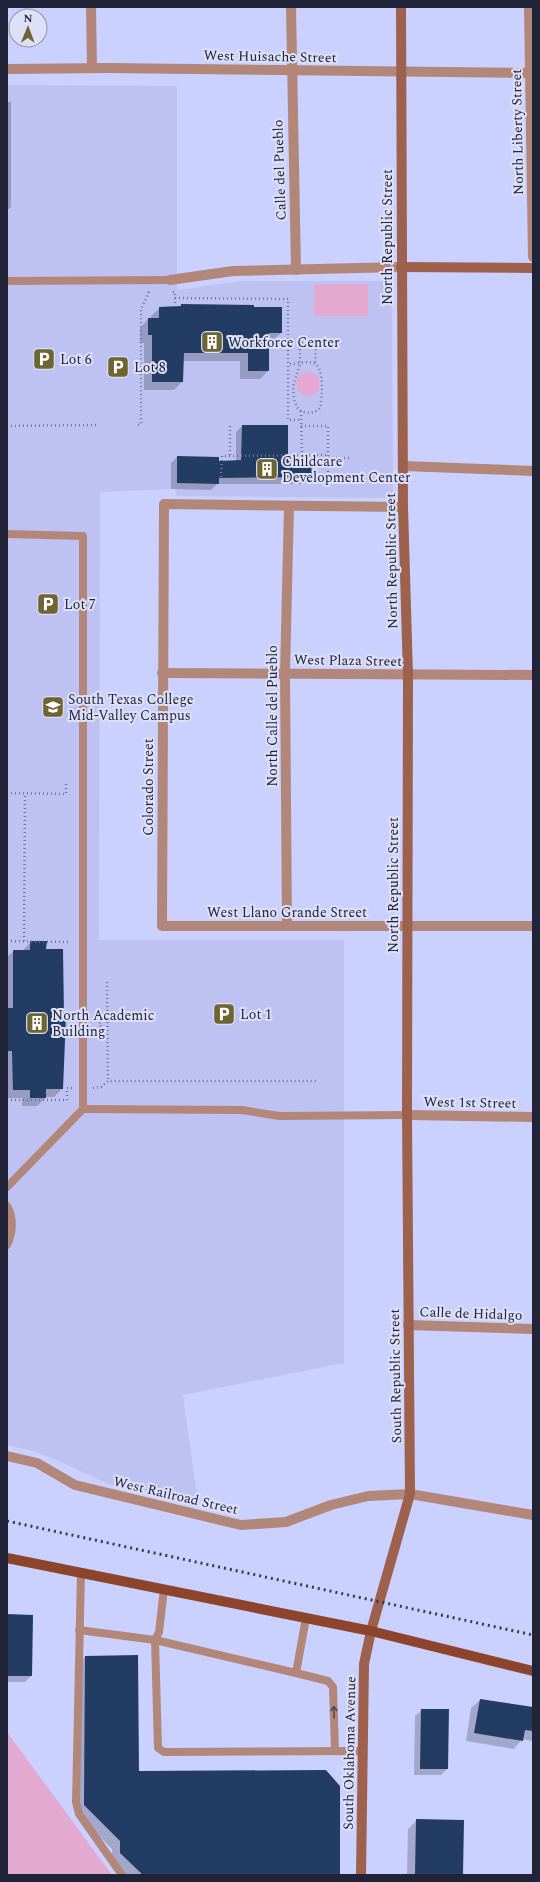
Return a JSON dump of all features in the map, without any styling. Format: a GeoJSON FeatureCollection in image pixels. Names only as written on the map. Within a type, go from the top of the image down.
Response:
{"type":"FeatureCollection","features":[{"type":"Feature","properties":{"kind":"main road"},"geometry":{"type":"LineString","coordinates":[[7,1558],[371,1631],[533,1671]]}},
{"type":"Feature","properties":{"kind":"street"},"geometry":{"type":"LineString","coordinates":[[91,7],[92,68]]}},
{"type":"Feature","properties":{"kind":"street","name":"Calle del Pueblo"},"geometry":{"type":"LineString","coordinates":[[291,7],[291,71],[296,270]]}},
{"type":"Feature","properties":{"kind":"street","name":"North Republic Street"},"geometry":{"type":"LineString","coordinates":[[400,7],[403,507],[408,675],[407,1115]]}},
{"type":"Feature","properties":{"kind":"street","name":"North Liberty Street"},"geometry":{"type":"LineString","coordinates":[[529,7],[533,257]]}},
{"type":"Feature","properties":{"kind":"street","name":"West Huisache Street"},"geometry":{"type":"LineString","coordinates":[[7,68],[531,73]]}},
{"type":"Feature","properties":{"kind":"street"},"geometry":{"type":"LineString","coordinates":[[170,280],[233,271],[401,267],[533,268]]}},
{"type":"Feature","properties":{"kind":"street"},"geometry":{"type":"LineString","coordinates":[[403,466],[533,470]]}},
{"type":"Feature","properties":{"kind":"street","name":"Colorado Street"},"geometry":{"type":"LineString","coordinates":[[162,926],[164,504],[289,506]]}},
{"type":"Feature","properties":{"kind":"street"},"geometry":{"type":"LineString","coordinates":[[289,506],[403,507]]}},
{"type":"Feature","properties":{"kind":"street","name":"North Calle del Pueblo"},"geometry":{"type":"LineString","coordinates":[[287,926],[285,673],[289,506]]}},
{"type":"Feature","properties":{"kind":"street","name":"West Plaza Street"},"geometry":{"type":"LineString","coordinates":[[162,673],[533,675]]}},
{"type":"Feature","properties":{"kind":"street","name":"West Llano Grande Street"},"geometry":{"type":"LineString","coordinates":[[162,926],[533,926]]}},
{"type":"Feature","properties":{"kind":"street","name":"West 1st Street"},"geometry":{"type":"LineString","coordinates":[[407,1115],[533,1117]]}},
{"type":"Feature","properties":{"kind":"street","name":"South Republic Street"},"geometry":{"type":"LineString","coordinates":[[371,1631],[410,1494],[407,1115]]}},
{"type":"Feature","properties":{"kind":"street","name":"Calle de Hidalgo"},"geometry":{"type":"LineString","coordinates":[[408,1325],[533,1329]]}},
{"type":"Feature","properties":{"kind":"street","name":"West Railroad Street"},"geometry":{"type":"LineString","coordinates":[[7,1456],[37,1463],[74,1485],[241,1525],[286,1522],[331,1505],[368,1496],[410,1494],[533,1515]]}},
{"type":"Feature","properties":{"kind":"street","name":"South Oklahoma Avenue"},"geometry":{"type":"LineString","coordinates":[[361,1875],[364,1664],[371,1631]]}},
{"type":"Feature","properties":{"kind":"lane"},"geometry":{"type":"LineString","coordinates":[[7,281],[170,280]]}},
{"type":"Feature","properties":{"kind":"lane"},"geometry":{"type":"LineString","coordinates":[[7,534],[83,536],[82,1109],[7,1187]]}},
{"type":"Feature","properties":{"kind":"lane"},"geometry":{"type":"LineString","coordinates":[[82,1109],[242,1110],[279,1116],[407,1115]]}},
{"type":"Feature","properties":{"kind":"lane"},"geometry":{"type":"LineString","coordinates":[[7,1206],[12,1222],[11,1237],[7,1245]]}},
{"type":"Feature","properties":{"kind":"lane"},"geometry":{"type":"LineString","coordinates":[[80,1572],[76,1802],[79,1814],[122,1875]]}},
{"type":"Feature","properties":{"kind":"lane"},"geometry":{"type":"LineString","coordinates":[[164,1589],[159,1632],[155,1640],[158,1748],[164,1752],[362,1751]]}},
{"type":"Feature","properties":{"kind":"lane"},"geometry":{"type":"LineString","coordinates":[[296,1673],[306,1618]]}},
{"type":"Feature","properties":{"kind":"lane"},"geometry":{"type":"LineString","coordinates":[[79,1630],[155,1640],[328,1681],[333,1687],[335,1751]]}},
{"type":"Feature","properties":{"kind":"path"},"geometry":{"type":"LineString","coordinates":[[138,425],[140,424],[141,309],[149,292],[156,292]]}},
{"type":"Feature","properties":{"kind":"path"},"geometry":{"type":"LineString","coordinates":[[168,292],[175,292],[175,306]]}},
{"type":"Feature","properties":{"kind":"path"},"geometry":{"type":"LineString","coordinates":[[174,298],[288,299],[288,420],[301,420]]}},
{"type":"Feature","properties":{"kind":"path"},"geometry":{"type":"LineString","coordinates":[[302,455],[301,411],[296,404],[292,392],[300,364],[300,345],[306,342],[311,342],[316,345],[315,364]]}},
{"type":"Feature","properties":{"kind":"path"},"geometry":{"type":"LineString","coordinates":[[290,364],[310,362],[315,364],[321,372],[320,408],[316,412],[301,411]]}},
{"type":"Feature","properties":{"kind":"path"},"geometry":{"type":"LineString","coordinates":[[7,426],[96,425]]}},
{"type":"Feature","properties":{"kind":"path"},"geometry":{"type":"LineString","coordinates":[[230,426],[230,456]]}},
{"type":"Feature","properties":{"kind":"path"},"geometry":{"type":"LineString","coordinates":[[301,426],[328,426],[328,481]]}},
{"type":"Feature","properties":{"kind":"path"},"geometry":{"type":"LineString","coordinates":[[221,477],[222,456],[302,455],[350,458]]}},
{"type":"Feature","properties":{"kind":"path"},"geometry":{"type":"LineString","coordinates":[[307,478],[306,481],[350,481]]}},
{"type":"Feature","properties":{"kind":"path"},"geometry":{"type":"LineString","coordinates":[[7,793],[66,794],[66,783]]}},
{"type":"Feature","properties":{"kind":"path"},"geometry":{"type":"LineString","coordinates":[[24,941],[25,793]]}},
{"type":"Feature","properties":{"kind":"path"},"geometry":{"type":"LineString","coordinates":[[7,941],[68,942]]}},
{"type":"Feature","properties":{"kind":"path"},"geometry":{"type":"LineString","coordinates":[[107,982],[108,1081]]}},
{"type":"Feature","properties":{"kind":"path"},"geometry":{"type":"LineString","coordinates":[[107,1020],[102,1020],[99,1024],[102,1028],[107,1029]]}},
{"type":"Feature","properties":{"kind":"path"},"geometry":{"type":"LineString","coordinates":[[90,1088],[101,1087],[108,1081],[318,1081]]}},
{"type":"Feature","properties":{"kind":"path"},"geometry":{"type":"LineString","coordinates":[[7,1100],[67,1100],[67,1088]]}},
{"type":"Feature","properties":{"kind":"shaded area","name":"South Texas College Mid-Valley Campus"},"geometry":{"type":"Polygon","coordinates":[[[7,85],[177,86],[177,290],[243,281],[390,281],[392,284],[393,494],[390,498],[177,496],[175,489],[100,492],[99,940],[344,940],[344,1363],[183,1395],[197,1496],[192,1501],[108,1484],[54,1459],[33,1451],[7,1445],[7,85]]]}},
{"type":"Feature","properties":{"kind":"shaded area"},"geometry":{"type":"Polygon","coordinates":[[[314,284],[368,284],[368,316],[314,316],[314,284]]]}},
{"type":"Feature","properties":{"kind":"shaded area"},"geometry":{"type":"Polygon","coordinates":[[[308,372],[317,375],[320,384],[317,393],[308,396],[299,393],[296,384],[299,375],[308,372]]]}},
{"type":"Feature","properties":{"kind":"shaded area"},"geometry":{"type":"Polygon","coordinates":[[[7,1732],[112,1875],[7,1875],[7,1732]]]}},
{"type":"Feature","properties":{"kind":"building","name":"Workforce Center"},"geometry":{"type":"Polygon","coordinates":[[[181,304],[282,307],[282,333],[269,333],[269,371],[248,371],[248,353],[184,353],[183,382],[152,382],[152,335],[148,335],[148,318],[159,318],[159,307],[181,306],[181,304]]]}},
{"type":"Feature","properties":{"kind":"building"},"geometry":{"type":"Polygon","coordinates":[[[242,425],[288,425],[288,461],[311,460],[312,477],[219,478],[219,484],[177,483],[177,456],[219,457],[219,461],[241,460],[242,425]]]}},
{"type":"Feature","properties":{"kind":"building","name":"North Academic Building"},"geometry":{"type":"Polygon","coordinates":[[[30,941],[47,941],[46,949],[63,949],[64,1016],[66,1016],[63,1089],[46,1089],[46,1098],[30,1098],[30,1090],[13,1090],[12,1051],[7,1051],[7,1008],[13,1008],[13,950],[30,950],[30,941]]]}},
{"type":"Feature","properties":{"kind":"building"},"geometry":{"type":"Polygon","coordinates":[[[7,1614],[33,1615],[32,1676],[7,1676],[7,1614]]]}},
{"type":"Feature","properties":{"kind":"building"},"geometry":{"type":"Polygon","coordinates":[[[138,1655],[139,1771],[326,1770],[340,1786],[340,1875],[143,1875],[120,1853],[120,1841],[84,1805],[85,1656],[138,1655]]]}},
{"type":"Feature","properties":{"kind":"building"},"geometry":{"type":"Polygon","coordinates":[[[480,1699],[533,1707],[533,1731],[525,1730],[523,1741],[474,1733],[480,1699]]]}},
{"type":"Feature","properties":{"kind":"building"},"geometry":{"type":"Polygon","coordinates":[[[421,1709],[449,1709],[448,1769],[420,1769],[421,1709]]]}},
{"type":"Feature","properties":{"kind":"building"},"geometry":{"type":"Polygon","coordinates":[[[416,1819],[464,1820],[463,1875],[415,1875],[416,1819]]]}},
{"type":"Feature","properties":{"kind":"railway"},"geometry":{"type":"LineString","coordinates":[[7,1521],[533,1635]]}},
{"type":"Feature","properties":{"kind":"place","name":"Workforce Center"},"geometry":{"type":"Point","coordinates":[212,342]}},
{"type":"Feature","properties":{"kind":"place","name":"Lot 6"},"geometry":{"type":"Point","coordinates":[44,359]}},
{"type":"Feature","properties":{"kind":"place","name":"Lot 8"},"geometry":{"type":"Point","coordinates":[118,367]}},
{"type":"Feature","properties":{"kind":"place","name":"Childcare Development Center"},"geometry":{"type":"Point","coordinates":[267,469]}},
{"type":"Feature","properties":{"kind":"place","name":"Lot 7"},"geometry":{"type":"Point","coordinates":[48,604]}},
{"type":"Feature","properties":{"kind":"place","name":"South Texas College Mid-Valley Campus"},"geometry":{"type":"Point","coordinates":[53,707]}},
{"type":"Feature","properties":{"kind":"place","name":"Lot 1"},"geometry":{"type":"Point","coordinates":[224,1014]}},
{"type":"Feature","properties":{"kind":"place","name":"North Academic Building"},"geometry":{"type":"Point","coordinates":[37,1023]}}]}
